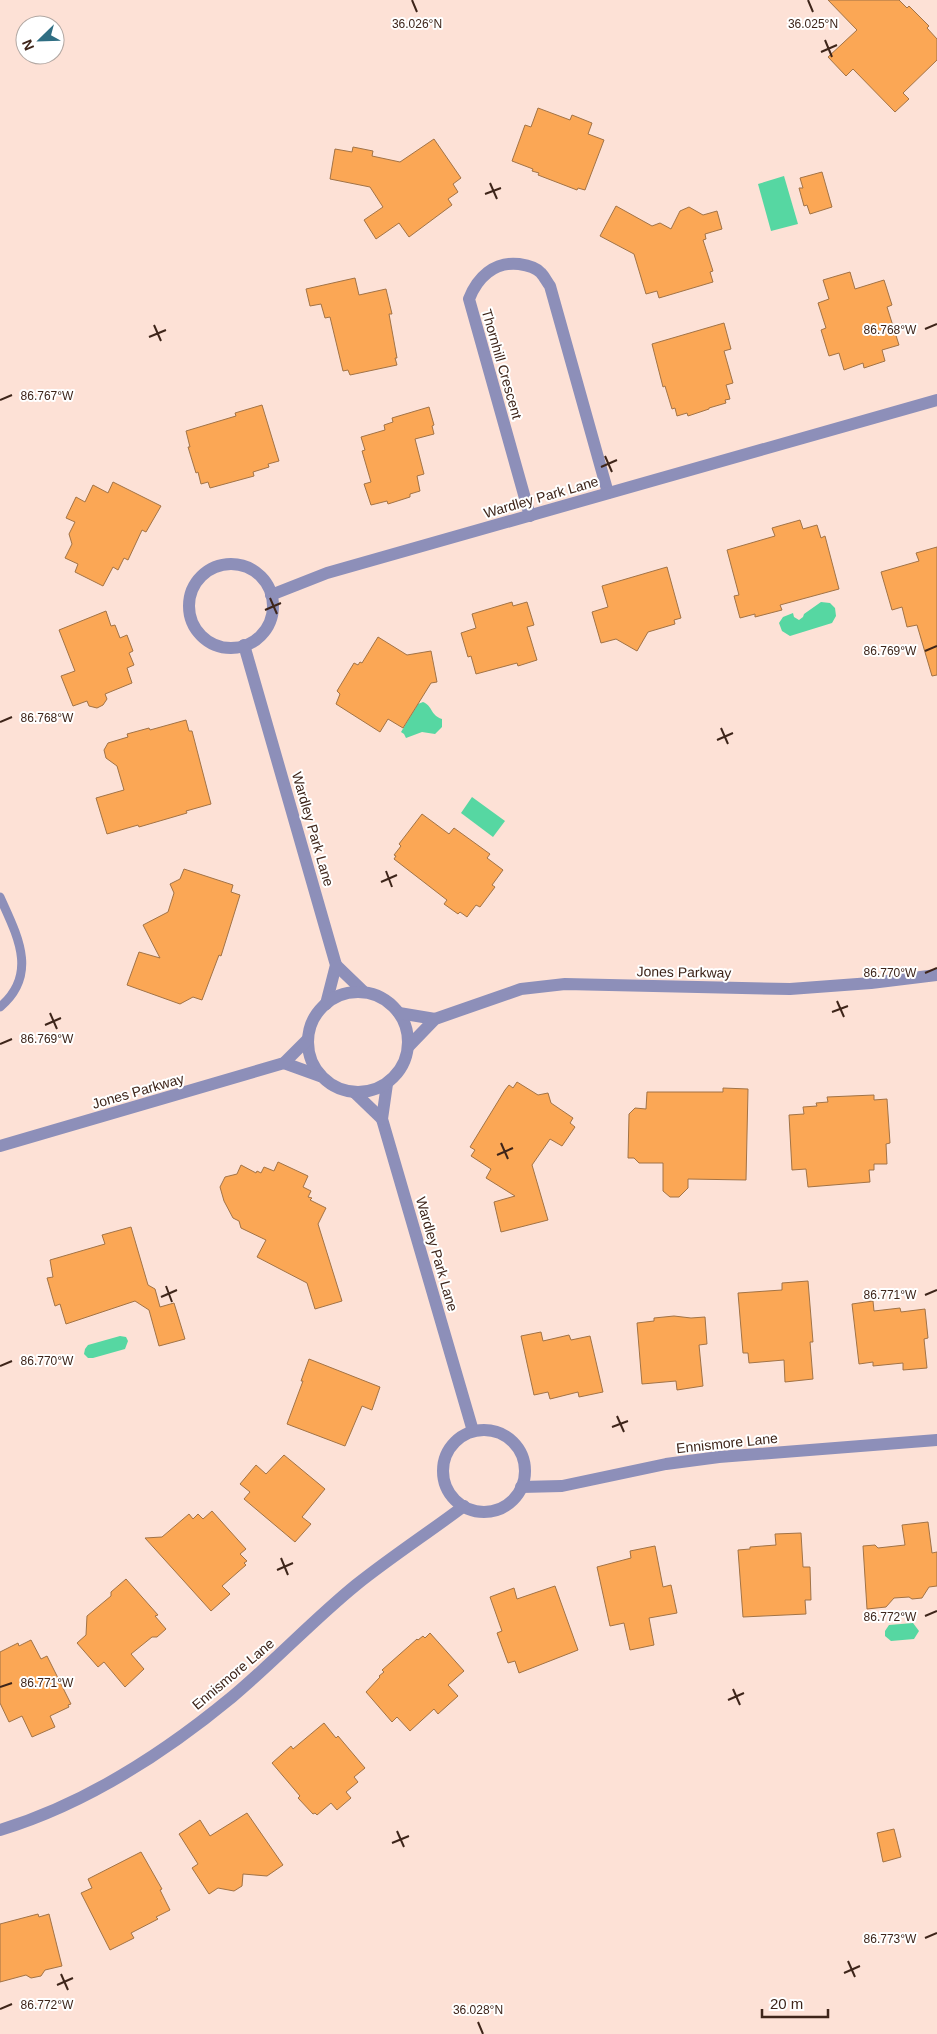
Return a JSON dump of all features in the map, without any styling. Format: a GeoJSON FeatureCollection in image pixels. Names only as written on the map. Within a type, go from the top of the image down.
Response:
{"type":"FeatureCollection","features":[{"type":"Feature","properties":{"kind":"street","name":"Thornhill Crescent"},"geometry":{"type":"LineString","coordinates":[[530,516],[469,299],[474,285],[484,274],[497,266],[512,263],[526,265],[540,272],[550,286],[608,493]]}},
{"type":"Feature","properties":{"kind":"street","name":"Wardley Park Lane"},"geometry":{"type":"LineString","coordinates":[[271,595],[327,573],[937,400]]}},
{"type":"Feature","properties":{"kind":"street"},"geometry":{"type":"LineString","coordinates":[[229,564],[243,566],[255,571],[265,581],[271,595],[273,607],[270,620],[264,632],[254,641],[244,645],[227,647],[214,644],[202,636],[194,625],[190,611],[190,597],[195,584],[204,573],[216,566],[229,564]]}},
{"type":"Feature","properties":{"kind":"street","name":"Wardley Park Lane"},"geometry":{"type":"LineString","coordinates":[[244,645],[336,965]]}},
{"type":"Feature","properties":{"kind":"street"},"geometry":{"type":"LineString","coordinates":[[320,1076],[311,1061],[308,1039],[312,1023],[326,1004],[336,965],[364,992]]}},
{"type":"Feature","properties":{"kind":"street","name":"Jones Parkway"},"geometry":{"type":"LineString","coordinates":[[399,1014],[434,1019],[521,989],[565,984],[790,989],[871,983],[937,975]]}},
{"type":"Feature","properties":{"kind":"street"},"geometry":{"type":"LineString","coordinates":[[308,1039],[284,1064],[320,1076],[340,1089],[355,1093],[371,1091],[387,1084],[404,1064],[408,1047],[407,1030],[395,1008],[381,997],[364,992],[347,993],[326,1004]]}},
{"type":"Feature","properties":{"kind":"street","name":"Jones Parkway"},"geometry":{"type":"LineString","coordinates":[[408,1047],[434,1019]]}},
{"type":"Feature","properties":{"kind":"street","name":"Jones Parkway"},"geometry":{"type":"LineString","coordinates":[[0,1146],[284,1064]]}},
{"type":"Feature","properties":{"kind":"street","name":"Wardley Park Lane"},"geometry":{"type":"LineString","coordinates":[[387,1084],[382,1119],[473,1431]]}},
{"type":"Feature","properties":{"kind":"street"},"geometry":{"type":"LineString","coordinates":[[355,1093],[382,1119]]}},
{"type":"Feature","properties":{"kind":"street"},"geometry":{"type":"LineString","coordinates":[[490,1430],[503,1434],[514,1443],[522,1455],[525,1468],[524,1482],[521,1487],[518,1495],[508,1505],[496,1511],[482,1512],[464,1506],[449,1493],[444,1481],[443,1467],[446,1455],[453,1443],[473,1431],[490,1430]]}},
{"type":"Feature","properties":{"kind":"street","name":"Ennismore Lane"},"geometry":{"type":"LineString","coordinates":[[521,1487],[562,1486],[666,1464],[719,1457],[937,1440]]}},
{"type":"Feature","properties":{"kind":"street","name":"Ennismore Lane"},"geometry":{"type":"LineString","coordinates":[[0,1830],[25,1822],[127,1774],[233,1696],[356,1586],[464,1506]]}},
{"type":"Feature","properties":{"kind":"lane"},"geometry":{"type":"LineString","coordinates":[[0,897],[17,934],[22,952],[22,966],[20,980],[16,989],[0,1007]]}},
{"type":"Feature","properties":{"kind":"shaded area"},"geometry":{"type":"Polygon","coordinates":[[[784,176],[798,224],[771,231],[758,184],[784,176]]]}},
{"type":"Feature","properties":{"kind":"shaded area"},"geometry":{"type":"Polygon","coordinates":[[[821,602],[830,603],[835,608],[836,616],[832,623],[790,636],[782,631],[779,623],[783,617],[793,613],[794,617],[799,620],[821,602]]]}},
{"type":"Feature","properties":{"kind":"shaded area"},"geometry":{"type":"Polygon","coordinates":[[[423,702],[435,715],[442,719],[442,727],[435,734],[422,732],[406,738],[401,732],[418,704],[423,702]]]}},
{"type":"Feature","properties":{"kind":"shaded area"},"geometry":{"type":"Polygon","coordinates":[[[472,797],[505,821],[493,837],[461,813],[472,797]]]}},
{"type":"Feature","properties":{"kind":"shaded area"},"geometry":{"type":"Polygon","coordinates":[[[120,1336],[126,1337],[128,1341],[125,1349],[93,1358],[88,1358],[84,1354],[88,1345],[120,1336]]]}},
{"type":"Feature","properties":{"kind":"shaded area"},"geometry":{"type":"Polygon","coordinates":[[[913,1623],[919,1631],[914,1639],[891,1641],[885,1636],[885,1631],[889,1625],[913,1623]]]}},
{"type":"Feature","properties":{"kind":"building"},"geometry":{"type":"Polygon","coordinates":[[[828,0],[899,0],[907,8],[909,6],[929,26],[927,28],[937,39],[937,60],[903,93],[909,99],[895,112],[853,69],[846,76],[828,57],[857,30],[828,0]]]}},
{"type":"Feature","properties":{"kind":"building"},"geometry":{"type":"Polygon","coordinates":[[[538,108],[570,120],[572,115],[592,123],[588,134],[604,140],[585,190],[578,188],[577,190],[538,175],[539,173],[532,171],[533,169],[512,161],[525,125],[531,127],[538,108]]]}},
{"type":"Feature","properties":{"kind":"building"},"geometry":{"type":"Polygon","coordinates":[[[434,139],[461,178],[453,184],[458,192],[448,199],[452,205],[409,237],[399,223],[376,239],[364,220],[383,207],[370,187],[330,179],[335,149],[352,152],[353,147],[373,151],[372,156],[400,162],[434,139]]]}},
{"type":"Feature","properties":{"kind":"building"},"geometry":{"type":"Polygon","coordinates":[[[822,172],[832,207],[810,214],[807,205],[804,206],[799,188],[803,188],[800,178],[822,172]]]}},
{"type":"Feature","properties":{"kind":"building"},"geometry":{"type":"Polygon","coordinates":[[[616,206],[652,226],[660,223],[671,229],[680,211],[689,207],[703,215],[717,211],[722,229],[705,234],[706,239],[703,240],[713,271],[710,272],[713,282],[659,298],[657,291],[646,294],[634,254],[600,236],[616,206]]]}},
{"type":"Feature","properties":{"kind":"building"},"geometry":{"type":"Polygon","coordinates":[[[850,272],[855,289],[884,280],[892,305],[887,307],[899,345],[882,350],[885,361],[864,368],[863,363],[844,370],[839,353],[829,356],[821,330],[826,328],[818,303],[829,299],[823,280],[850,272]]]}},
{"type":"Feature","properties":{"kind":"building"},"geometry":{"type":"Polygon","coordinates":[[[355,278],[359,295],[386,289],[392,314],[389,314],[397,365],[350,375],[348,370],[343,371],[330,317],[325,318],[321,304],[310,306],[306,289],[355,278]]]}},
{"type":"Feature","properties":{"kind":"building"},"geometry":{"type":"Polygon","coordinates":[[[724,323],[731,349],[724,351],[733,383],[726,385],[730,399],[725,400],[726,403],[688,416],[687,413],[677,416],[675,408],[672,409],[665,386],[663,387],[652,344],[724,323]]]}},
{"type":"Feature","properties":{"kind":"building"},"geometry":{"type":"Polygon","coordinates":[[[262,405],[279,461],[268,464],[269,467],[253,472],[254,476],[210,488],[208,482],[201,484],[188,447],[190,447],[186,431],[236,416],[235,413],[262,405]]]}},
{"type":"Feature","properties":{"kind":"building"},"geometry":{"type":"Polygon","coordinates":[[[429,407],[434,425],[432,426],[434,434],[415,439],[424,474],[417,476],[420,491],[410,494],[410,497],[388,504],[387,501],[371,505],[364,484],[371,482],[362,451],[365,450],[361,437],[385,430],[384,425],[393,422],[392,418],[429,407]]]}},
{"type":"Feature","properties":{"kind":"building"},"geometry":{"type":"Polygon","coordinates":[[[113,482],[161,506],[146,532],[142,530],[128,560],[124,558],[118,570],[113,567],[103,586],[75,572],[78,564],[65,558],[72,544],[69,534],[75,522],[66,518],[76,497],[85,502],[93,485],[108,493],[113,482]]]}},
{"type":"Feature","properties":{"kind":"building"},"geometry":{"type":"Polygon","coordinates":[[[800,520],[803,529],[817,525],[821,538],[825,536],[839,589],[780,605],[782,610],[755,617],[755,614],[740,618],[734,596],[739,595],[727,550],[775,536],[772,528],[800,520]]]}},
{"type":"Feature","properties":{"kind":"building"},"geometry":{"type":"Polygon","coordinates":[[[937,547],[937,675],[932,676],[917,625],[907,627],[902,607],[892,610],[881,572],[919,561],[916,553],[937,547]]]}},
{"type":"Feature","properties":{"kind":"building"},"geometry":{"type":"Polygon","coordinates":[[[667,567],[681,618],[674,620],[675,624],[648,632],[637,651],[616,639],[601,643],[592,612],[608,607],[602,586],[667,567]]]}},
{"type":"Feature","properties":{"kind":"building"},"geometry":{"type":"Polygon","coordinates":[[[512,602],[513,606],[527,602],[534,625],[527,627],[537,660],[518,666],[517,663],[476,674],[471,656],[468,657],[461,633],[476,628],[472,614],[512,602]]]}},
{"type":"Feature","properties":{"kind":"building"},"geometry":{"type":"Polygon","coordinates":[[[106,611],[111,626],[115,625],[120,638],[127,635],[133,651],[129,653],[134,665],[127,668],[132,683],[105,694],[107,699],[103,705],[97,708],[89,706],[87,701],[73,706],[61,676],[75,671],[59,630],[106,611]]]}},
{"type":"Feature","properties":{"kind":"building"},"geometry":{"type":"Polygon","coordinates":[[[378,637],[407,655],[431,651],[437,682],[431,683],[403,728],[388,719],[380,732],[336,704],[340,694],[337,691],[354,663],[358,665],[360,662],[362,663],[378,637]]]}},
{"type":"Feature","properties":{"kind":"building"},"geometry":{"type":"Polygon","coordinates":[[[186,720],[189,731],[192,731],[211,804],[139,827],[138,825],[107,834],[96,798],[124,790],[117,766],[106,758],[104,750],[108,743],[128,737],[127,734],[186,720]]]}},
{"type":"Feature","properties":{"kind":"building"},"geometry":{"type":"Polygon","coordinates":[[[422,814],[449,834],[454,828],[490,854],[487,858],[503,870],[492,885],[495,887],[480,907],[476,905],[467,917],[460,912],[458,914],[444,904],[447,900],[394,859],[396,856],[394,855],[401,846],[399,844],[422,814]]]}},
{"type":"Feature","properties":{"kind":"building"},"geometry":{"type":"Polygon","coordinates":[[[184,869],[233,885],[231,892],[240,895],[221,956],[219,955],[202,1000],[193,997],[180,1004],[127,985],[139,952],[160,958],[143,925],[168,912],[174,893],[170,884],[180,879],[184,869]]]}},
{"type":"Feature","properties":{"kind":"building"},"geometry":{"type":"Polygon","coordinates":[[[517,1082],[538,1095],[548,1093],[551,1103],[573,1118],[570,1123],[575,1127],[562,1146],[550,1139],[532,1165],[548,1220],[501,1232],[494,1202],[515,1196],[486,1178],[491,1169],[471,1156],[475,1150],[470,1147],[505,1090],[509,1085],[513,1088],[517,1082]]]}},
{"type":"Feature","properties":{"kind":"building"},"geometry":{"type":"Polygon","coordinates":[[[723,1088],[748,1089],[746,1180],[688,1179],[688,1188],[679,1197],[670,1197],[663,1191],[663,1163],[639,1163],[634,1158],[628,1158],[629,1114],[635,1108],[646,1109],[647,1092],[723,1092],[723,1088]]]}},
{"type":"Feature","properties":{"kind":"building"},"geometry":{"type":"Polygon","coordinates":[[[874,1095],[874,1100],[887,1099],[890,1143],[886,1144],[887,1164],[874,1164],[874,1170],[869,1170],[870,1182],[808,1187],[806,1169],[792,1170],[789,1115],[804,1114],[803,1107],[817,1106],[816,1103],[828,1102],[827,1097],[874,1095]]]}},
{"type":"Feature","properties":{"kind":"building"},"geometry":{"type":"Polygon","coordinates":[[[278,1162],[308,1176],[303,1187],[311,1191],[308,1197],[312,1198],[310,1200],[326,1208],[318,1224],[342,1301],[315,1309],[307,1283],[257,1257],[266,1240],[241,1228],[239,1221],[233,1218],[224,1201],[220,1187],[225,1177],[237,1174],[241,1165],[256,1173],[257,1171],[261,1173],[264,1167],[274,1171],[278,1162]]]}},
{"type":"Feature","properties":{"kind":"building"},"geometry":{"type":"Polygon","coordinates":[[[131,1227],[148,1285],[155,1289],[160,1307],[174,1303],[185,1339],[159,1346],[149,1310],[135,1301],[66,1324],[60,1304],[55,1306],[47,1278],[53,1277],[50,1260],[105,1244],[102,1235],[131,1227]]]}},
{"type":"Feature","properties":{"kind":"building"},"geometry":{"type":"Polygon","coordinates":[[[808,1281],[813,1342],[810,1342],[813,1379],[785,1382],[784,1360],[749,1363],[748,1353],[743,1353],[738,1293],[782,1290],[782,1283],[808,1281]]]}},
{"type":"Feature","properties":{"kind":"building"},"geometry":{"type":"Polygon","coordinates":[[[873,1301],[874,1311],[900,1308],[901,1312],[925,1309],[928,1338],[924,1339],[927,1368],[903,1370],[903,1363],[873,1366],[873,1362],[859,1364],[852,1304],[873,1301]]]}},
{"type":"Feature","properties":{"kind":"building"},"geometry":{"type":"Polygon","coordinates":[[[674,1316],[705,1317],[707,1344],[699,1345],[703,1386],[677,1390],[676,1381],[642,1384],[637,1323],[654,1321],[654,1318],[674,1316]]]}},
{"type":"Feature","properties":{"kind":"building"},"geometry":{"type":"Polygon","coordinates":[[[541,1332],[543,1341],[569,1335],[571,1340],[590,1336],[603,1392],[579,1397],[578,1392],[550,1399],[548,1392],[534,1395],[521,1336],[541,1332]]]}},
{"type":"Feature","properties":{"kind":"building"},"geometry":{"type":"Polygon","coordinates":[[[309,1359],[380,1387],[372,1410],[362,1406],[345,1446],[287,1424],[309,1359]]]}},
{"type":"Feature","properties":{"kind":"building"},"geometry":{"type":"Polygon","coordinates":[[[284,1455],[325,1489],[302,1517],[311,1524],[295,1542],[244,1499],[250,1492],[240,1484],[256,1465],[266,1474],[284,1455]]]}},
{"type":"Feature","properties":{"kind":"building"},"geometry":{"type":"Polygon","coordinates":[[[212,1511],[246,1549],[240,1554],[247,1561],[244,1563],[246,1565],[222,1586],[230,1594],[211,1611],[145,1538],[162,1537],[189,1514],[193,1519],[198,1514],[203,1519],[212,1511]]]}},
{"type":"Feature","properties":{"kind":"building"},"geometry":{"type":"Polygon","coordinates":[[[928,1522],[932,1553],[937,1552],[937,1586],[929,1587],[922,1598],[894,1598],[886,1607],[867,1609],[863,1546],[875,1545],[878,1548],[905,1545],[902,1525],[928,1522]]]}},
{"type":"Feature","properties":{"kind":"building"},"geometry":{"type":"Polygon","coordinates":[[[801,1533],[803,1567],[810,1567],[811,1600],[805,1600],[806,1614],[743,1617],[738,1550],[776,1545],[775,1534],[801,1533]]]}},
{"type":"Feature","properties":{"kind":"building"},"geometry":{"type":"Polygon","coordinates":[[[655,1546],[663,1587],[671,1585],[677,1613],[649,1618],[654,1645],[630,1650],[624,1623],[610,1626],[597,1567],[631,1558],[630,1551],[655,1546]]]}},
{"type":"Feature","properties":{"kind":"building"},"geometry":{"type":"Polygon","coordinates":[[[126,1579],[158,1615],[155,1616],[166,1629],[157,1637],[152,1637],[131,1654],[144,1669],[125,1687],[104,1662],[98,1667],[77,1643],[86,1635],[87,1616],[111,1596],[111,1592],[126,1579]]]}},
{"type":"Feature","properties":{"kind":"building"},"geometry":{"type":"Polygon","coordinates":[[[555,1586],[578,1650],[519,1673],[515,1661],[508,1663],[497,1633],[502,1631],[490,1597],[514,1588],[517,1599],[555,1586]]]}},
{"type":"Feature","properties":{"kind":"building"},"geometry":{"type":"Polygon","coordinates":[[[430,1633],[464,1671],[448,1685],[458,1696],[438,1714],[434,1709],[410,1731],[397,1717],[392,1722],[366,1692],[384,1672],[382,1670],[417,1639],[423,1636],[425,1638],[430,1633]]]}},
{"type":"Feature","properties":{"kind":"building"},"geometry":{"type":"Polygon","coordinates":[[[31,1640],[41,1659],[47,1656],[71,1704],[68,1705],[69,1707],[50,1716],[55,1727],[32,1737],[22,1716],[9,1722],[0,1703],[0,1652],[18,1643],[19,1646],[31,1640]]]}},
{"type":"Feature","properties":{"kind":"building"},"geometry":{"type":"Polygon","coordinates":[[[324,1723],[336,1738],[338,1736],[365,1768],[354,1777],[358,1782],[346,1792],[351,1798],[337,1810],[331,1803],[317,1815],[313,1814],[298,1798],[300,1796],[272,1763],[291,1746],[293,1749],[324,1723]]]}},
{"type":"Feature","properties":{"kind":"building"},"geometry":{"type":"Polygon","coordinates":[[[247,1813],[283,1865],[267,1876],[243,1874],[242,1886],[234,1891],[218,1888],[209,1894],[192,1868],[198,1864],[179,1834],[200,1820],[210,1836],[247,1813]]]}},
{"type":"Feature","properties":{"kind":"building"},"geometry":{"type":"Polygon","coordinates":[[[894,1829],[901,1857],[883,1862],[877,1833],[894,1829]]]}},
{"type":"Feature","properties":{"kind":"building"},"geometry":{"type":"Polygon","coordinates":[[[141,1852],[162,1889],[160,1890],[170,1910],[156,1917],[158,1919],[131,1933],[134,1938],[110,1950],[81,1893],[92,1888],[88,1879],[141,1852]]]}},
{"type":"Feature","properties":{"kind":"building"},"geometry":{"type":"Polygon","coordinates":[[[38,1914],[39,1917],[49,1914],[62,1966],[45,1970],[41,1976],[31,1978],[26,1975],[0,1982],[0,1924],[38,1914]]]}}]}
